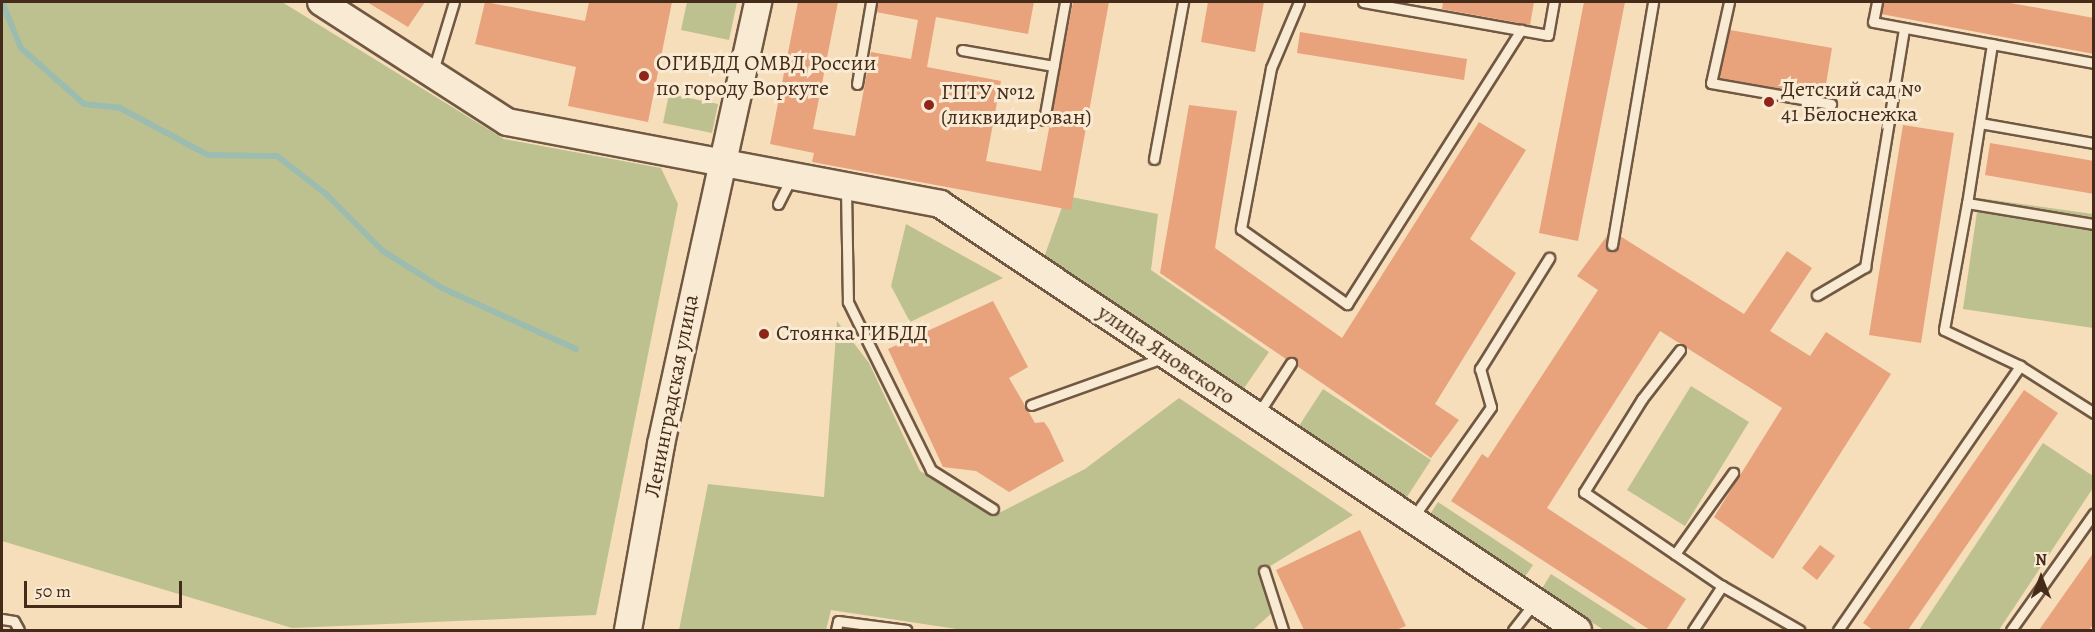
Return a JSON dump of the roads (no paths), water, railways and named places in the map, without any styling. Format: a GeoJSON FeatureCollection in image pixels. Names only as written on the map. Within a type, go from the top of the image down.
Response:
{"type":"FeatureCollection","features":[{"type":"Feature","properties":{"kind":"main road","name":"улица Яновского"},"geometry":{"type":"LineString","coordinates":[[321,2],[507,122],[794,174],[940,204],[1578,630]]}},
{"type":"Feature","properties":{"kind":"main road","name":"Ленинградская улица"},"geometry":{"type":"LineString","coordinates":[[628,630],[720,162],[758,2]]}},
{"type":"Feature","properties":{"kind":"lane"},"geometry":{"type":"LineString","coordinates":[[432,73],[454,2]]}},
{"type":"Feature","properties":{"kind":"lane"},"geometry":{"type":"LineString","coordinates":[[856,84],[871,2]]}},
{"type":"Feature","properties":{"kind":"lane"},"geometry":{"type":"LineString","coordinates":[[1044,120],[1065,2]]}},
{"type":"Feature","properties":{"kind":"lane"},"geometry":{"type":"LineString","coordinates":[[1154,159],[1183,2]]}},
{"type":"Feature","properties":{"kind":"lane"},"geometry":{"type":"LineString","coordinates":[[1299,2],[1271,68],[1241,229],[1347,304],[1521,30]]}},
{"type":"Feature","properties":{"kind":"lane"},"geometry":{"type":"LineString","coordinates":[[1363,2],[1548,35],[1554,2]]}},
{"type":"Feature","properties":{"kind":"lane"},"geometry":{"type":"LineString","coordinates":[[1612,244],[1653,2]]}},
{"type":"Feature","properties":{"kind":"lane"},"geometry":{"type":"LineString","coordinates":[[1729,2],[1711,83],[1831,105]]}},
{"type":"Feature","properties":{"kind":"lane"},"geometry":{"type":"LineString","coordinates":[[1877,2],[1873,22],[2094,63]]}},
{"type":"Feature","properties":{"kind":"lane"},"geometry":{"type":"LineString","coordinates":[[1817,295],[1865,267],[1904,28]]}},
{"type":"Feature","properties":{"kind":"lane"},"geometry":{"type":"LineString","coordinates":[[1992,44],[1944,330],[2020,366],[2094,413]]}},
{"type":"Feature","properties":{"kind":"lane"},"geometry":{"type":"LineString","coordinates":[[962,50],[1054,66]]}},
{"type":"Feature","properties":{"kind":"lane"},"geometry":{"type":"LineString","coordinates":[[1980,123],[2094,143]]}},
{"type":"Feature","properties":{"kind":"lane"},"geometry":{"type":"LineString","coordinates":[[778,204],[794,174]]}},
{"type":"Feature","properties":{"kind":"lane"},"geometry":{"type":"LineString","coordinates":[[846,184],[848,302],[931,470],[993,509]]}},
{"type":"Feature","properties":{"kind":"lane"},"geometry":{"type":"LineString","coordinates":[[1967,203],[2094,224]]}},
{"type":"Feature","properties":{"kind":"lane"},"geometry":{"type":"LineString","coordinates":[[1412,519],[1491,407],[1480,369],[1549,258]]}},
{"type":"Feature","properties":{"kind":"lane"},"geometry":{"type":"LineString","coordinates":[[1680,350],[1642,399],[1584,492],[1722,586],[1799,630]]}},
{"type":"Feature","properties":{"kind":"lane"},"geometry":{"type":"LineString","coordinates":[[1031,405],[1167,356]]}},
{"type":"Feature","properties":{"kind":"lane"},"geometry":{"type":"LineString","coordinates":[[1257,416],[1291,363]]}},
{"type":"Feature","properties":{"kind":"lane"},"geometry":{"type":"LineString","coordinates":[[1838,630],[2020,366]]}},
{"type":"Feature","properties":{"kind":"lane"},"geometry":{"type":"LineString","coordinates":[[1675,554],[1733,473]]}},
{"type":"Feature","properties":{"kind":"lane"},"geometry":{"type":"LineString","coordinates":[[2012,630],[2094,513]]}},
{"type":"Feature","properties":{"kind":"lane"},"geometry":{"type":"LineString","coordinates":[[1264,571],[1283,630]]}},
{"type":"Feature","properties":{"kind":"lane"},"geometry":{"type":"LineString","coordinates":[[1693,630],[1722,586]]}},
{"type":"Feature","properties":{"kind":"lane"},"geometry":{"type":"LineString","coordinates":[[1513,630],[1535,602]]}},
{"type":"Feature","properties":{"kind":"lane"},"geometry":{"type":"LineString","coordinates":[[2,619],[14,621],[19,630]]}},
{"type":"Feature","properties":{"kind":"lane"},"geometry":{"type":"LineString","coordinates":[[836,630],[838,621],[906,630]]}},
{"type":"Feature","properties":{"kind":"waterway"},"geometry":{"type":"LineString","coordinates":[[2,2],[21,48],[84,104],[120,108],[208,155],[277,156],[326,194],[383,251],[442,288],[576,349]]}},
{"type":"Feature","properties":{"kind":"place","name":"ОГИБДД ОМВД России по городу Воркуте"},"geometry":{"type":"Point","coordinates":[644,76]}},
{"type":"Feature","properties":{"kind":"place","name":"Детский сад № 41 Белоснежка"},"geometry":{"type":"Point","coordinates":[1769,102]}},
{"type":"Feature","properties":{"kind":"place","name":"ГПТУ №12 (ликвидирован)"},"geometry":{"type":"Point","coordinates":[929,105]}},
{"type":"Feature","properties":{"kind":"place","name":"Стоянка ГИБДД"},"geometry":{"type":"Point","coordinates":[764,334]}}]}
